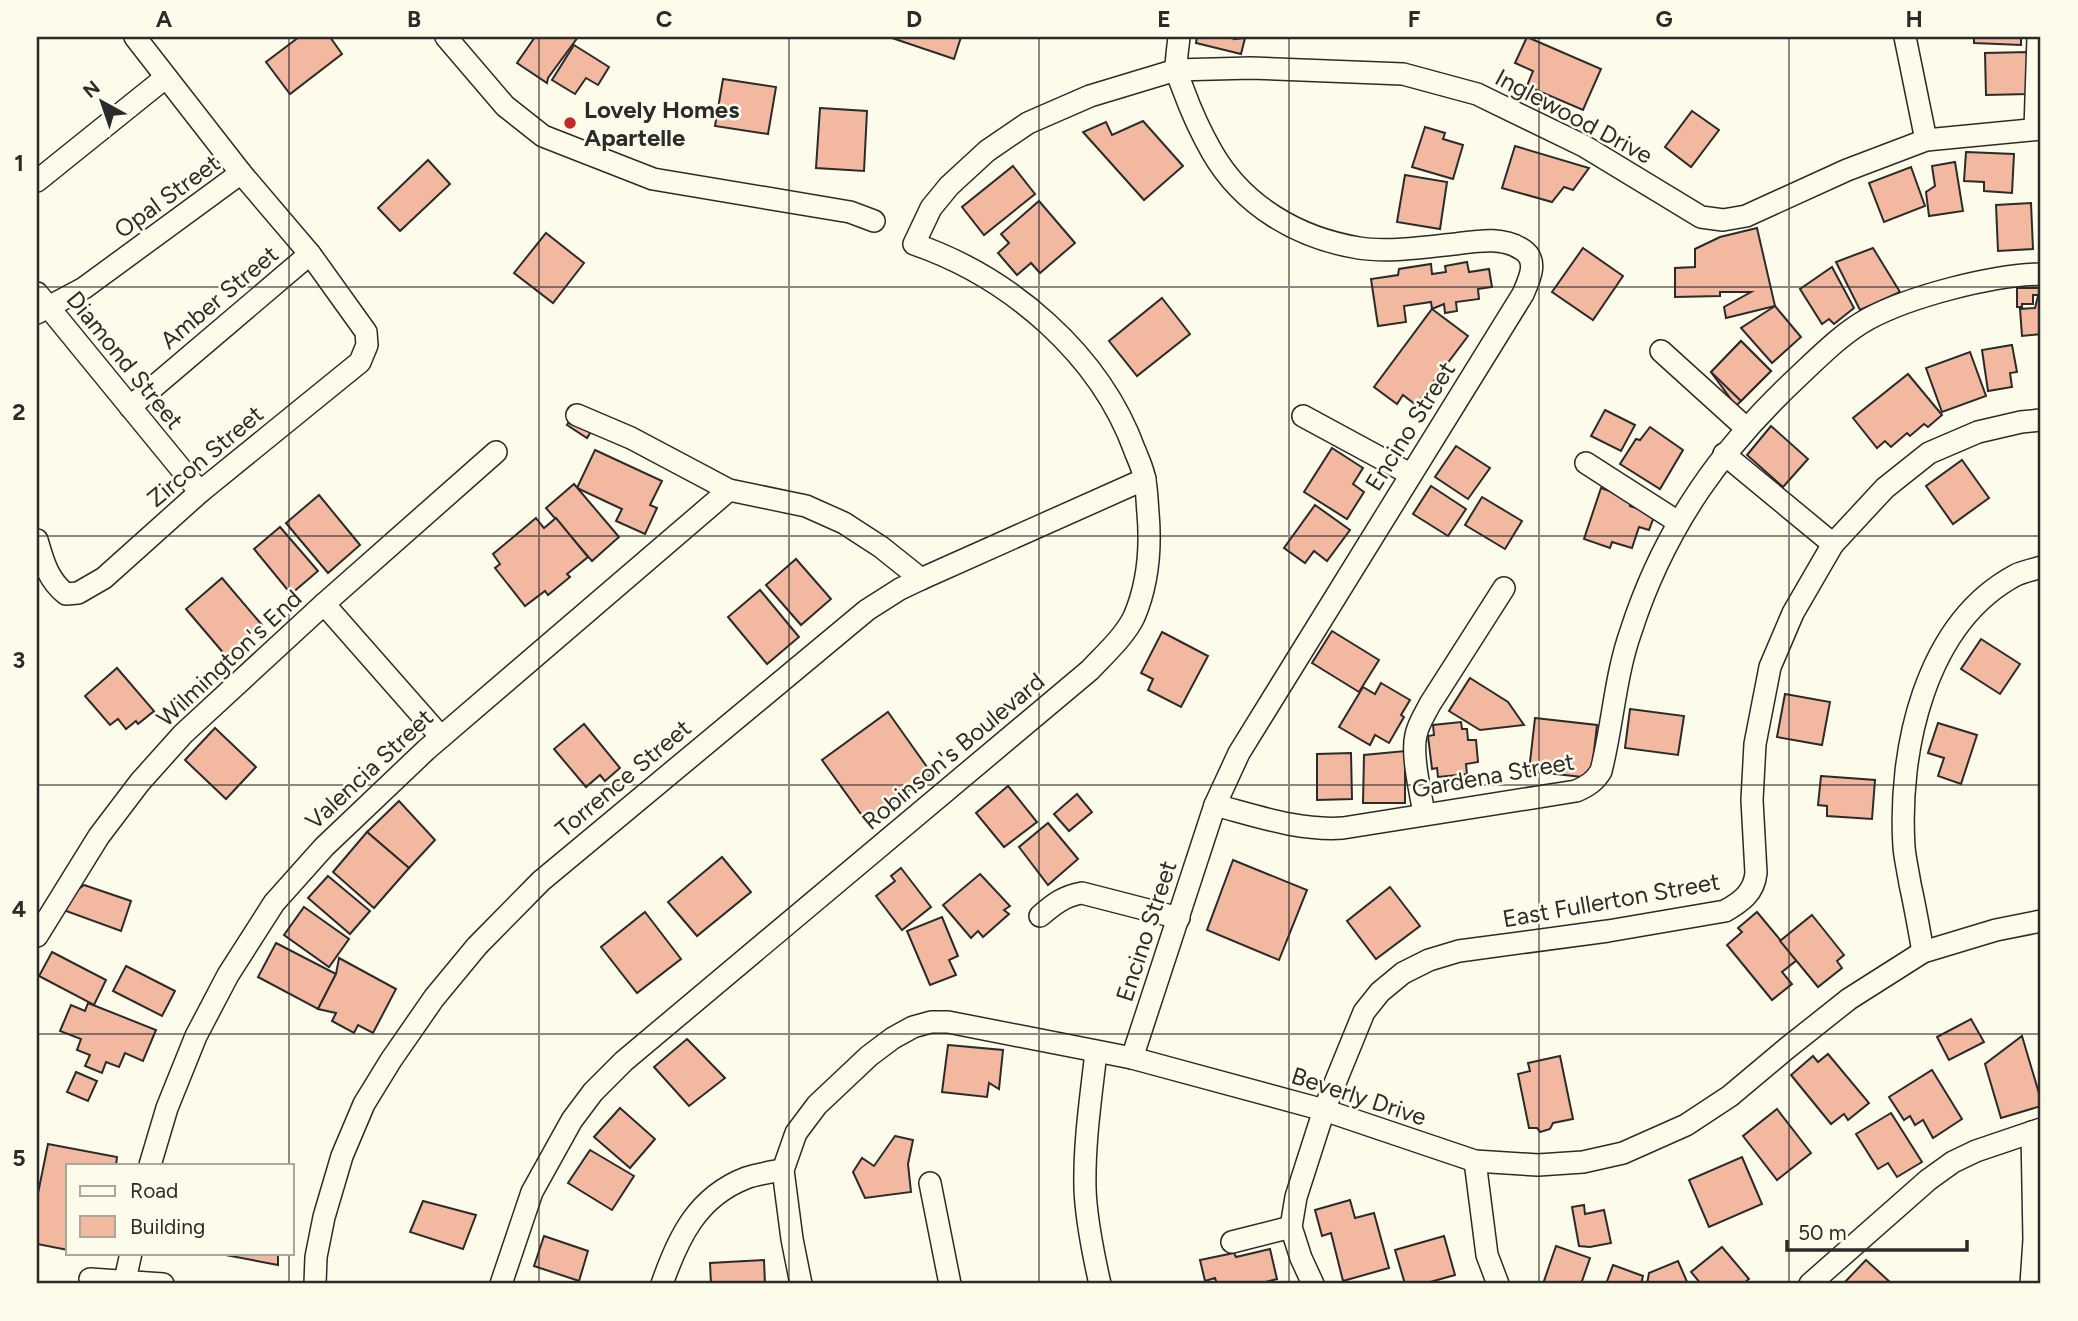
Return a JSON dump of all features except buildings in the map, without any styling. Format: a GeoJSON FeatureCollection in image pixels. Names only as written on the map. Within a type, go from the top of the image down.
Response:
{"type":"FeatureCollection","features":[{"type":"Feature","properties":{"kind":"street"},"geometry":{"type":"LineString","coordinates":[[135,37],[241,173]]}},
{"type":"Feature","properties":{"kind":"street"},"geometry":{"type":"LineString","coordinates":[[446,37],[505,106],[543,136],[653,179],[850,212],[874,221]]}},
{"type":"Feature","properties":{"kind":"street","name":"Encino Street"},"geometry":{"type":"LineString","coordinates":[[1132,1058],[1214,805],[1239,753],[1523,294],[1532,267],[1530,257],[1511,244],[1487,240],[1411,248],[1361,248],[1322,239],[1286,224],[1247,198],[1219,163],[1194,120],[1176,70],[1179,37]]}},
{"type":"Feature","properties":{"kind":"street"},"geometry":{"type":"LineString","coordinates":[[1905,37],[1926,141]]}},
{"type":"Feature","properties":{"kind":"street"},"geometry":{"type":"LineString","coordinates":[[2038,37],[2038,129]]}},
{"type":"Feature","properties":{"kind":"street","name":"Inglewood Drive"},"geometry":{"type":"LineString","coordinates":[[914,244],[931,208],[949,186],[987,151],[1028,123],[1090,96],[1176,70],[1251,68],[1403,74],[1477,94],[1584,146],[1701,216],[1723,220],[1746,216],[1847,170],[1926,141],[2038,129]]}},
{"type":"Feature","properties":{"kind":"street"},"geometry":{"type":"LineString","coordinates":[[37,181],[165,78]]}},
{"type":"Feature","properties":{"kind":"street","name":"Opal Street"},"geometry":{"type":"LineString","coordinates":[[41,304],[84,288],[241,173],[310,254],[366,332],[367,345]]}},
{"type":"Feature","properties":{"kind":"street","name":"Robinson's Boulevard"},"geometry":{"type":"LineString","coordinates":[[501,1284],[532,1192],[572,1120],[593,1093],[634,1053],[1090,670],[1115,644],[1133,618],[1145,583],[1151,541],[1145,479],[1125,423],[1097,378],[1059,335],[1005,290],[976,270],[914,244]]}},
{"type":"Feature","properties":{"kind":"street","name":"Amber Street"},"geometry":{"type":"LineString","coordinates":[[130,407],[310,254]]}},
{"type":"Feature","properties":{"kind":"street","name":"Gardena Street"},"geometry":{"type":"LineString","coordinates":[[1214,805],[1304,828],[1343,828],[1576,791],[1596,779],[1605,756],[1616,687],[1630,632],[1652,575],[1678,522],[1724,454],[1746,428],[1830,346],[1867,320],[1908,303],[1959,287],[2019,275],[2041,274]]}},
{"type":"Feature","properties":{"kind":"street","name":"Diamond Street"},"geometry":{"type":"LineString","coordinates":[[41,304],[200,492]]}},
{"type":"Feature","properties":{"kind":"street","name":"Zircon Street"},"geometry":{"type":"LineString","coordinates":[[37,540],[49,576],[66,594],[78,593],[104,578],[200,492],[360,362],[367,345]]}},
{"type":"Feature","properties":{"kind":"street"},"geometry":{"type":"LineString","coordinates":[[1661,351],[1746,428]]}},
{"type":"Feature","properties":{"kind":"street"},"geometry":{"type":"LineString","coordinates":[[577,415],[631,438],[729,490],[806,506],[844,523],[881,547],[921,579]]}},
{"type":"Feature","properties":{"kind":"street"},"geometry":{"type":"LineString","coordinates":[[1303,416],[1410,474]]}},
{"type":"Feature","properties":{"kind":"street","name":"East Fullerton Street"},"geometry":{"type":"LineString","coordinates":[[1291,1227],[1296,1197],[1324,1110],[1364,1012],[1380,992],[1403,973],[1429,960],[1459,951],[1608,931],[1725,911],[1749,894],[1755,883],[1756,873],[1752,800],[1755,744],[1770,667],[1793,613],[1833,544],[1885,488],[1929,453],[1978,432],[2041,420]]}},
{"type":"Feature","properties":{"kind":"street","name":"Wilmington's End"},"geometry":{"type":"LineString","coordinates":[[37,936],[99,836],[140,782],[183,734],[324,604],[496,452]]}},
{"type":"Feature","properties":{"kind":"street"},"geometry":{"type":"LineString","coordinates":[[1724,454],[1833,544]]}},
{"type":"Feature","properties":{"kind":"street"},"geometry":{"type":"LineString","coordinates":[[1586,463],[1678,522]]}},
{"type":"Feature","properties":{"kind":"street","name":"Torrence Street"},"geometry":{"type":"LineString","coordinates":[[315,1284],[316,1257],[324,1217],[342,1156],[364,1104],[434,999],[477,946],[541,881],[867,610],[921,579],[1145,479]]}},
{"type":"Feature","properties":{"kind":"street","name":"Valencia Street"},"geometry":{"type":"LineString","coordinates":[[150,1164],[167,1108],[195,1036],[228,975],[274,903],[324,847],[440,737],[729,490]]}},
{"type":"Feature","properties":{"kind":"street"},"geometry":{"type":"LineString","coordinates":[[1923,952],[1904,850],[1903,810],[1911,736],[1923,692],[1953,632],[1991,591],[2018,574],[2041,567]]}},
{"type":"Feature","properties":{"kind":"street"},"geometry":{"type":"LineString","coordinates":[[1424,814],[1415,749],[1419,724],[1504,588]]}},
{"type":"Feature","properties":{"kind":"street"},"geometry":{"type":"LineString","coordinates":[[324,604],[440,737]]}},
{"type":"Feature","properties":{"kind":"street"},"geometry":{"type":"LineString","coordinates":[[1040,916],[1057,901],[1068,895],[1082,893],[1179,918]]}},
{"type":"Feature","properties":{"kind":"street","name":"Beverly Drive"},"geometry":{"type":"LineString","coordinates":[[801,1284],[783,1170],[796,1133],[817,1105],[869,1056],[913,1027],[931,1022],[948,1023],[1132,1058],[1324,1110],[1475,1161],[1538,1165],[1583,1162],[1623,1153],[1686,1125],[1730,1096],[1849,999],[1923,952],[1996,930],[2041,921]]}},
{"type":"Feature","properties":{"kind":"street"},"geometry":{"type":"LineString","coordinates":[[1096,1052],[1086,1143],[1085,1188],[1091,1247],[1100,1284]]}},
{"type":"Feature","properties":{"kind":"street"},"geometry":{"type":"LineString","coordinates":[[1810,1284],[1928,1180],[1953,1162],[1976,1151],[2037,1131],[2031,1284]]}},
{"type":"Feature","properties":{"kind":"street"},"geometry":{"type":"LineString","coordinates":[[1475,1161],[1487,1255],[1498,1284]]}},
{"type":"Feature","properties":{"kind":"street"},"geometry":{"type":"LineString","coordinates":[[663,1284],[673,1251],[697,1212],[713,1195],[748,1177],[783,1170]]}},
{"type":"Feature","properties":{"kind":"street"},"geometry":{"type":"LineString","coordinates":[[930,1183],[950,1284]]}},
{"type":"Feature","properties":{"kind":"street"},"geometry":{"type":"LineString","coordinates":[[1232,1242],[1291,1227],[1313,1284]]}},
{"type":"Feature","properties":{"kind":"street"},"geometry":{"type":"LineString","coordinates":[[125,1280],[131,1254]]}},
{"type":"Feature","properties":{"kind":"street"},"geometry":{"type":"LineString","coordinates":[[90,1279],[163,1284]]}},
{"type":"Feature","properties":{"kind":"place","name":"Lovely Homes Apartelle"},"geometry":{"type":"Point","coordinates":[570,123]}}]}
